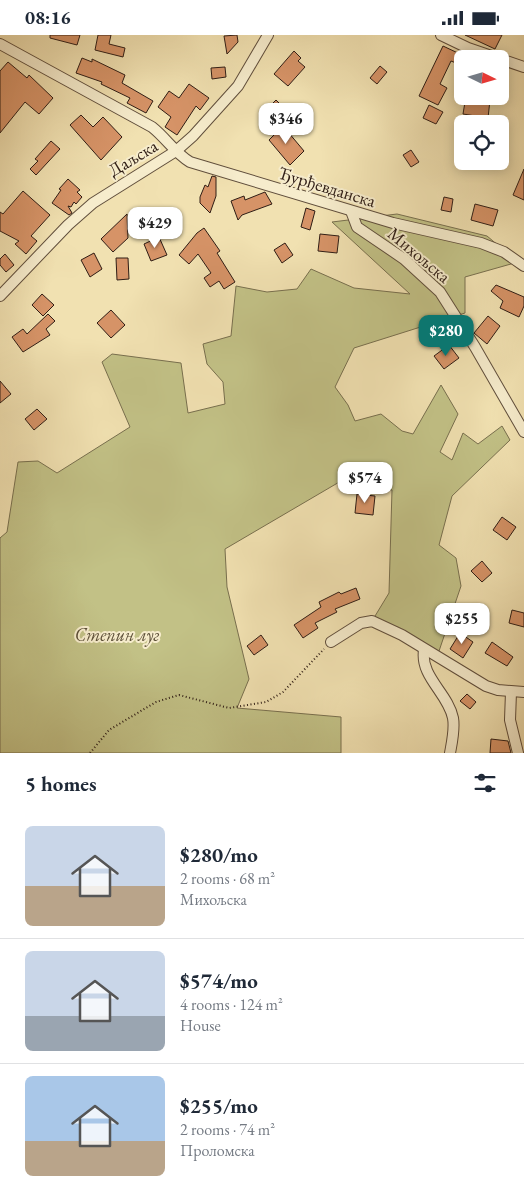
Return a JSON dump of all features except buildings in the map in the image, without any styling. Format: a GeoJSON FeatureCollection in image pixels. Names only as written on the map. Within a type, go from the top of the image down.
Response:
{"type":"FeatureCollection","features":[{"type":"Feature","properties":{"kind":"street","name":"Даљска"},"geometry":{"type":"LineString","coordinates":[[0,297],[68,225],[93,203],[176,151],[238,86],[268,35]]}},
{"type":"Feature","properties":{"kind":"street"},"geometry":{"type":"LineString","coordinates":[[441,35],[468,48],[524,67]]}},
{"type":"Feature","properties":{"kind":"street","name":"Ђурђевданска"},"geometry":{"type":"LineString","coordinates":[[0,44],[141,120],[167,140],[176,151],[190,162],[393,223],[481,243],[504,252],[524,266]]}},
{"type":"Feature","properties":{"kind":"street","name":"Михољска"},"geometry":{"type":"LineString","coordinates":[[351,211],[357,227],[404,259],[440,292],[475,347],[524,432]]}},
{"type":"Feature","properties":{"kind":"street"},"geometry":{"type":"LineString","coordinates":[[331,642],[361,623],[372,621],[402,635],[486,686],[511,692],[524,692]]}},
{"type":"Feature","properties":{"kind":"street"},"geometry":{"type":"LineString","coordinates":[[424,650],[425,668],[446,701],[453,716],[453,737],[450,753]]}},
{"type":"Feature","properties":{"kind":"street"},"geometry":{"type":"LineString","coordinates":[[511,692],[510,720],[518,753]]}},
{"type":"Feature","properties":{"kind":"path"},"geometry":{"type":"LineString","coordinates":[[90,753],[109,730],[156,702],[179,695],[229,708],[266,702],[283,692],[331,642]]}},
{"type":"Feature","properties":{"kind":"green space","name":"Степин луг"},"geometry":{"type":"Polygon","coordinates":[[[397,214],[487,236],[518,262],[465,277],[465,313],[354,348],[335,387],[348,405],[355,421],[381,414],[402,431],[413,434],[441,385],[458,414],[440,452],[452,460],[463,433],[478,444],[502,426],[510,440],[452,496],[439,545],[456,558],[461,586],[437,657],[372,621],[389,593],[392,490],[341,481],[225,549],[227,587],[249,679],[237,708],[341,717],[341,753],[0,753],[0,538],[7,532],[18,462],[38,461],[57,473],[130,427],[102,362],[112,354],[181,363],[188,413],[225,404],[223,382],[207,364],[203,344],[231,336],[236,286],[267,292],[297,289],[311,269],[354,288],[410,294],[332,222],[397,214]]]}}]}
